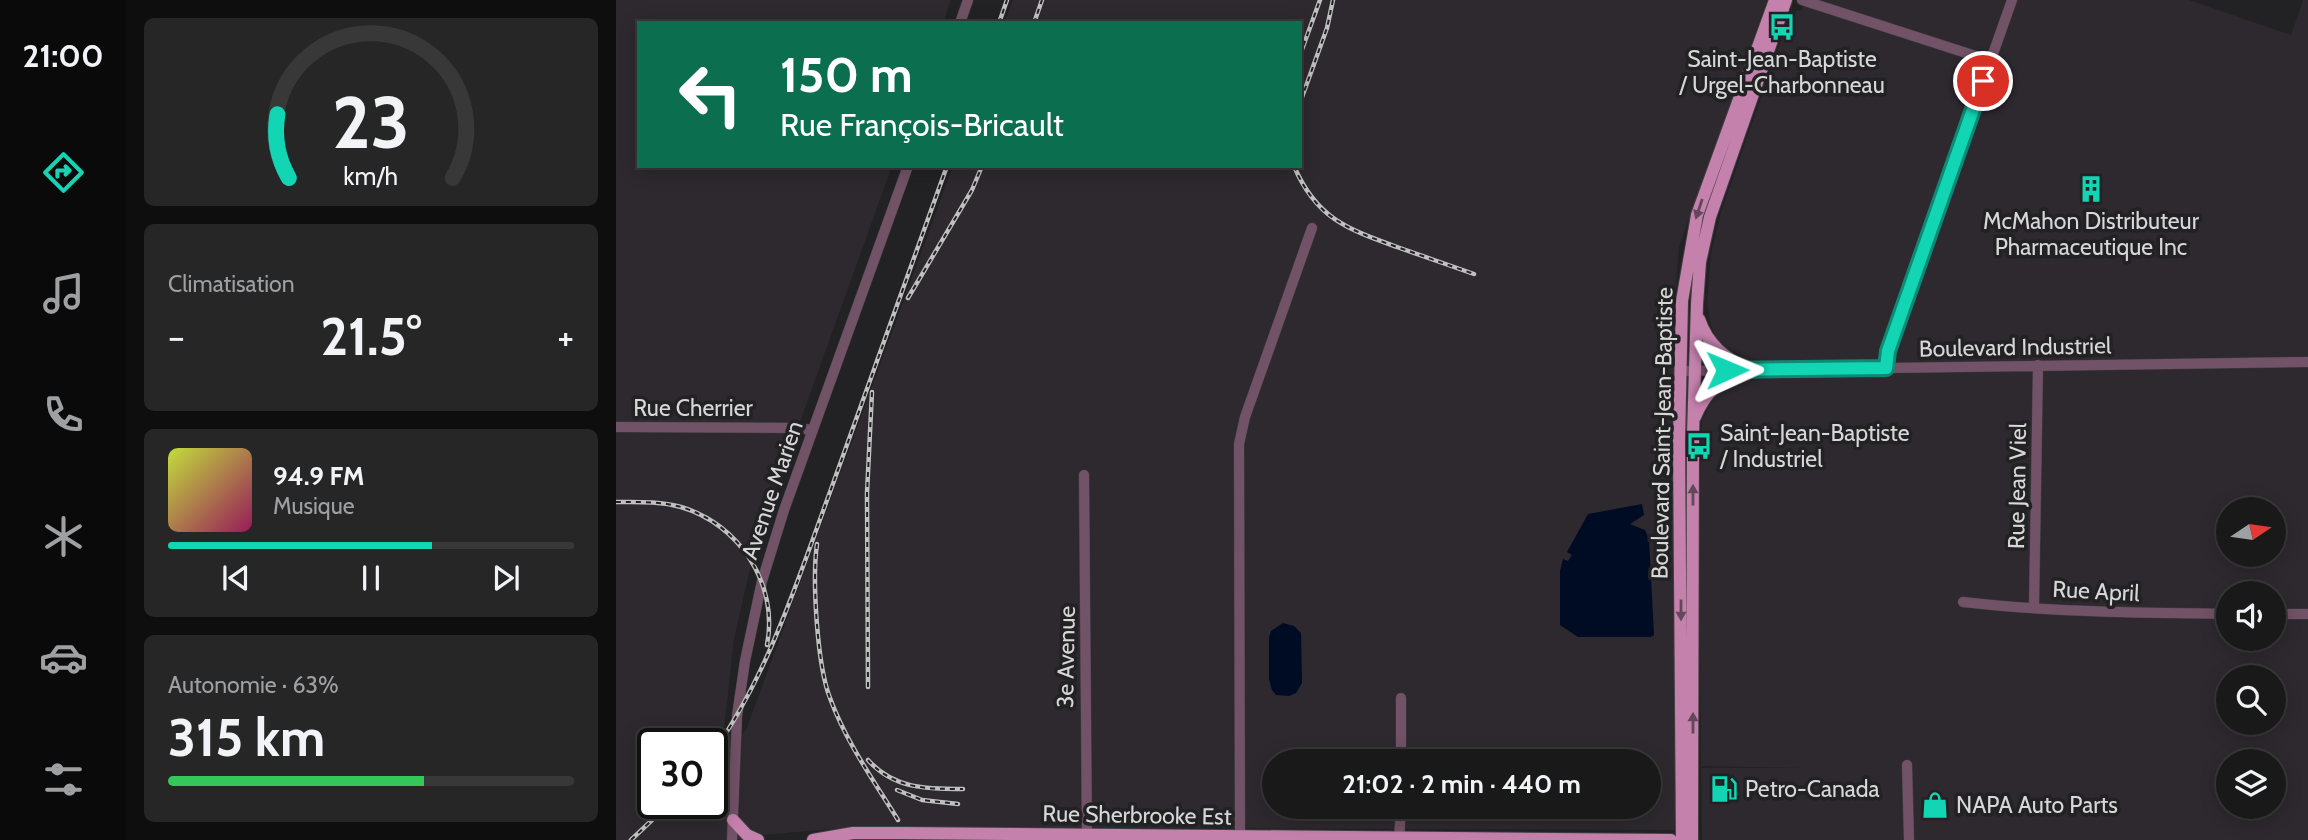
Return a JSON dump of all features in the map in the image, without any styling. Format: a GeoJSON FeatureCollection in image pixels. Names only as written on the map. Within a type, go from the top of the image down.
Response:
{"type":"FeatureCollection","features":[{"type":"Feature","properties":{"kind":"main road","name":"Boulevard Saint-Jean-Baptiste"},"geometry":{"type":"LineString","coordinates":[[1682,840],[1687,698],[1687,533],[1680,371],[1682,301],[1697,215],[1775,0]]}},
{"type":"Feature","properties":{"kind":"main road","name":"Boulevard Saint-Jean-Baptiste"},"geometry":{"type":"LineString","coordinates":[[1687,533],[1700,262],[1715,198],[1786,0]]}},
{"type":"Feature","properties":{"kind":"main road"},"geometry":{"type":"LineString","coordinates":[[1697,303],[1704,334],[1724,356],[1748,370]]}},
{"type":"Feature","properties":{"kind":"main road"},"geometry":{"type":"LineString","coordinates":[[1693,435],[1695,417],[1701,402],[1715,385],[1748,370]]}},
{"type":"Feature","properties":{"kind":"main road","name":"Boulevard Saint-Jean-Baptiste"},"geometry":{"type":"LineString","coordinates":[[1687,698],[1692,840]]}},
{"type":"Feature","properties":{"kind":"main road"},"geometry":{"type":"LineString","coordinates":[[733,820],[747,835],[758,840]]}},
{"type":"Feature","properties":{"kind":"main road","name":"Rue Sherbrooke Est"},"geometry":{"type":"LineString","coordinates":[[813,840],[853,833],[1087,838],[1671,840]]}},
{"type":"Feature","properties":{"kind":"street"},"geometry":{"type":"LineString","coordinates":[[961,21],[968,0]]}},
{"type":"Feature","properties":{"kind":"street"},"geometry":{"type":"LineString","coordinates":[[1802,0],[1990,61]]}},
{"type":"Feature","properties":{"kind":"street"},"geometry":{"type":"LineString","coordinates":[[1886,368],[1888,351],[2012,0]]}},
{"type":"Feature","properties":{"kind":"street","name":"Avenue Marien"},"geometry":{"type":"LineString","coordinates":[[732,840],[737,716],[750,635],[766,567],[907,168]]}},
{"type":"Feature","properties":{"kind":"street"},"geometry":{"type":"LineString","coordinates":[[1240,838],[1239,444],[1245,417],[1312,228]]}},
{"type":"Feature","properties":{"kind":"street","name":"Boulevard Industriel"},"geometry":{"type":"LineString","coordinates":[[1680,371],[2308,362]]}},
{"type":"Feature","properties":{"kind":"street","name":"Rue Jean Viel"},"geometry":{"type":"LineString","coordinates":[[2034,608],[2038,365]]}},
{"type":"Feature","properties":{"kind":"street","name":"Rue Cherrier"},"geometry":{"type":"LineString","coordinates":[[616,427],[813,430]]}},
{"type":"Feature","properties":{"kind":"street","name":"3e Avenue"},"geometry":{"type":"LineString","coordinates":[[1084,475],[1087,838]]}},
{"type":"Feature","properties":{"kind":"street","name":"Rue April"},"geometry":{"type":"LineString","coordinates":[[1963,602],[2034,608],[2216,614]]}},
{"type":"Feature","properties":{"kind":"street"},"geometry":{"type":"LineString","coordinates":[[2286,614],[2308,614]]}},
{"type":"Feature","properties":{"kind":"street"},"geometry":{"type":"LineString","coordinates":[[1401,698],[1401,749]]}},
{"type":"Feature","properties":{"kind":"street"},"geometry":{"type":"LineString","coordinates":[[1907,765],[1909,840]]}},
{"type":"Feature","properties":{"kind":"street"},"geometry":{"type":"LineString","coordinates":[[1399,839],[1400,819]]}},
{"type":"Feature","properties":{"kind":"shaded area"},"geometry":{"type":"Polygon","coordinates":[[[616,0],[951,0],[944,21],[637,21],[637,168],[891,168],[751,565],[734,639],[724,728],[637,728],[637,819],[728,819],[728,749],[746,730],[952,168],[1302,168],[1302,21],[1005,21],[1013,0],[1767,0],[1679,247],[1676,285],[1680,830],[853,827],[762,835],[754,833],[745,839],[768,840],[616,840],[616,0]]]}},
{"type":"Feature","properties":{"kind":"shaded area"},"geometry":{"type":"Polygon","coordinates":[[[1805,0],[2189,0],[2291,35],[2303,0],[2308,0],[2308,840],[1702,840],[1701,768],[1806,768],[1701,766],[1699,522],[1702,421],[1718,394],[1738,384],[1741,356],[1725,347],[1715,336],[1710,322],[1707,301],[1711,254],[1721,212],[1791,12],[1802,10],[1805,0]]]}},
{"type":"Feature","properties":{"kind":"water"},"geometry":{"type":"Polygon","coordinates":[[[1642,504],[1644,515],[1630,524],[1645,530],[1649,539],[1654,635],[1578,637],[1560,625],[1560,571],[1563,559],[1568,561],[1572,555],[1567,552],[1588,514],[1642,504]]]}},
{"type":"Feature","properties":{"kind":"water"},"geometry":{"type":"Polygon","coordinates":[[[1283,623],[1294,626],[1301,633],[1302,683],[1296,693],[1289,696],[1276,695],[1269,679],[1269,637],[1271,631],[1283,623]]]}},
{"type":"Feature","properties":{"kind":"railway"},"geometry":{"type":"LineString","coordinates":[[1000,21],[1007,0]]}},
{"type":"Feature","properties":{"kind":"railway"},"geometry":{"type":"LineString","coordinates":[[1035,21],[1042,0]]}},
{"type":"Feature","properties":{"kind":"railway"},"geometry":{"type":"LineString","coordinates":[[1302,50],[1320,0]]}},
{"type":"Feature","properties":{"kind":"railway"},"geometry":{"type":"LineString","coordinates":[[1302,97],[1327,28],[1333,0]]}},
{"type":"Feature","properties":{"kind":"railway"},"geometry":{"type":"LineString","coordinates":[[728,730],[780,627],[946,168]]}},
{"type":"Feature","properties":{"kind":"railway"},"geometry":{"type":"LineString","coordinates":[[908,298],[972,190],[981,168]]}},
{"type":"Feature","properties":{"kind":"railway"},"geometry":{"type":"LineString","coordinates":[[1295,168],[1312,198],[1323,210],[1348,227],[1474,274]]}},
{"type":"Feature","properties":{"kind":"railway"},"geometry":{"type":"LineString","coordinates":[[868,687],[867,493],[872,392]]}},
{"type":"Feature","properties":{"kind":"railway"},"geometry":{"type":"LineString","coordinates":[[616,502],[657,503],[681,507],[702,515],[721,527],[737,542],[750,559],[767,600],[767,645]]}},
{"type":"Feature","properties":{"kind":"railway"},"geometry":{"type":"LineString","coordinates":[[817,544],[817,622],[822,665],[830,698],[852,746],[898,820]]}},
{"type":"Feature","properties":{"kind":"railway"},"geometry":{"type":"LineString","coordinates":[[868,760],[878,770],[900,782],[936,789],[963,789]]}},
{"type":"Feature","properties":{"kind":"railway"},"geometry":{"type":"LineString","coordinates":[[897,790],[922,800],[958,804]]}},
{"type":"Feature","properties":{"kind":"railway"},"geometry":{"type":"LineString","coordinates":[[631,840],[653,819]]}},
{"type":"Feature","properties":{"kind":"place","name":"Saint-Jean-Baptiste / Urgel-Charbonneau"},"geometry":{"type":"Point","coordinates":[1782,27]}},
{"type":"Feature","properties":{"kind":"place","name":"McMahon Distributeur Pharmaceutique Inc"},"geometry":{"type":"Point","coordinates":[2091,189]}},
{"type":"Feature","properties":{"kind":"place","name":"Saint-Jean-Baptiste / Industriel"},"geometry":{"type":"Point","coordinates":[1699,446]}},
{"type":"Feature","properties":{"kind":"place","name":"Petro-Canada"},"geometry":{"type":"Point","coordinates":[1724,789]}},
{"type":"Feature","properties":{"kind":"place","name":"NAPA Auto Parts"},"geometry":{"type":"Point","coordinates":[1935,805]}},
{"type":"Feature","properties":{"kind":"route"},"geometry":{"type":"LineString","coordinates":[[1727,370],[1886,368],[1888,351],[1983,81]]}}]}
